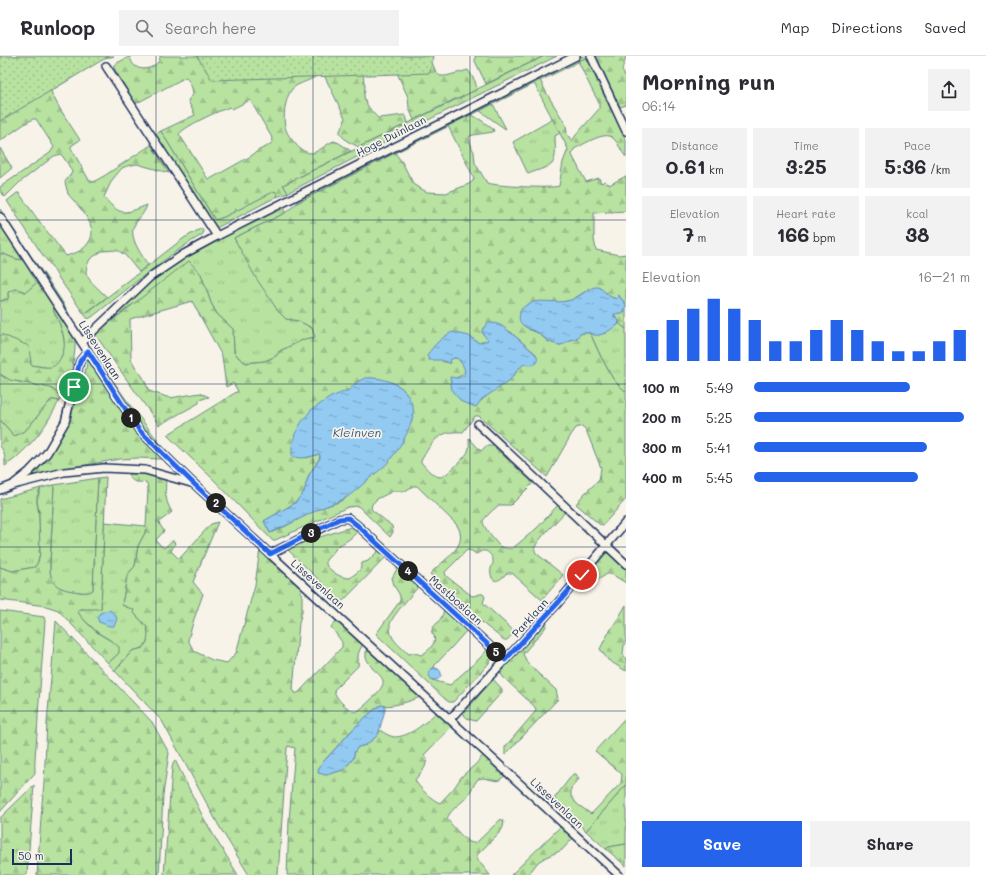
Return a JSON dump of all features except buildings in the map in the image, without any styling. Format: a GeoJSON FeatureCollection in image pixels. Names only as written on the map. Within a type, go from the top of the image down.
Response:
{"type":"FeatureCollection","features":[{"type":"Feature","properties":{"kind":"street","name":"Hoge Duinlaan"},"geometry":{"type":"LineString","coordinates":[[82,342],[150,277],[184,254],[576,56]]}},
{"type":"Feature","properties":{"kind":"street"},"geometry":{"type":"LineString","coordinates":[[591,56],[626,131]]}},
{"type":"Feature","properties":{"kind":"street"},"geometry":{"type":"LineString","coordinates":[[106,66],[217,236]]}},
{"type":"Feature","properties":{"kind":"street","name":"Lissevenlaan"},"geometry":{"type":"LineString","coordinates":[[0,217],[139,430],[193,483],[619,875]]}},
{"type":"Feature","properties":{"kind":"street"},"geometry":{"type":"LineString","coordinates":[[13,485],[29,472],[47,453],[65,422],[80,361],[88,351]]}},
{"type":"Feature","properties":{"kind":"street"},"geometry":{"type":"LineString","coordinates":[[478,424],[626,564]]}},
{"type":"Feature","properties":{"kind":"street"},"geometry":{"type":"LineString","coordinates":[[0,490],[13,485],[64,472],[104,468],[145,470],[193,483]]}},
{"type":"Feature","properties":{"kind":"street","name":"Mastboslaan"},"geometry":{"type":"LineString","coordinates":[[270,554],[339,519],[348,518],[505,660]]}},
{"type":"Feature","properties":{"kind":"street","name":"Parklaan"},"geometry":{"type":"LineString","coordinates":[[450,719],[557,604],[626,522]]}},
{"type":"Feature","properties":{"kind":"green space"},"geometry":{"type":"Polygon","coordinates":[[[0,56],[114,56],[105,57],[51,91],[60,109],[80,140],[71,146],[71,148],[89,180],[93,182],[151,145],[169,173],[137,164],[122,168],[112,180],[104,197],[114,208],[119,211],[128,212],[147,205],[144,212],[135,224],[133,234],[136,245],[148,265],[139,272],[125,255],[117,250],[102,251],[90,259],[86,269],[87,275],[107,297],[84,314],[7,201],[19,193],[66,256],[84,248],[92,236],[92,229],[82,210],[68,194],[65,182],[72,172],[68,164],[61,154],[54,156],[19,183],[5,197],[0,190],[0,187],[50,153],[54,147],[36,119],[33,119],[23,125],[0,141],[0,56]]]}},
{"type":"Feature","properties":{"kind":"green space"},"geometry":{"type":"Polygon","coordinates":[[[0,56],[109,56],[0,121],[0,56]]]}},
{"type":"Feature","properties":{"kind":"green space"},"geometry":{"type":"Polygon","coordinates":[[[160,56],[429,56],[436,72],[440,76],[446,76],[468,70],[475,81],[477,89],[414,120],[409,108],[408,97],[397,73],[364,74],[364,96],[367,105],[373,113],[378,118],[404,115],[406,116],[408,123],[359,147],[347,141],[340,134],[345,118],[325,77],[323,75],[319,76],[298,85],[292,89],[288,97],[284,120],[287,132],[299,148],[306,152],[313,153],[334,141],[351,151],[283,185],[288,193],[276,197],[278,195],[275,191],[224,217],[215,220],[161,131],[195,115],[188,101],[193,95],[193,92],[186,77],[135,104],[113,66],[130,57],[132,63],[138,68],[147,68],[156,64],[160,56]],[[250,100],[232,109],[230,107],[211,115],[183,130],[179,134],[208,179],[266,147],[273,142],[250,100]]]}},
{"type":"Feature","properties":{"kind":"green space"},"geometry":{"type":"Polygon","coordinates":[[[197,56],[433,56],[430,73],[212,80],[197,56]]]}},
{"type":"Feature","properties":{"kind":"green space"},"geometry":{"type":"Polygon","coordinates":[[[475,56],[544,56],[486,84],[475,61],[475,56]]]}},
{"type":"Feature","properties":{"kind":"green space"},"geometry":{"type":"Polygon","coordinates":[[[544,56],[557,56],[440,114],[288,193],[283,185],[544,56]]]}},
{"type":"Feature","properties":{"kind":"green space"},"geometry":{"type":"Polygon","coordinates":[[[583,56],[586,58],[297,203],[297,200],[376,159],[583,56]]]}},
{"type":"Feature","properties":{"kind":"green space"},"geometry":{"type":"Polygon","coordinates":[[[596,56],[626,56],[622,72],[626,78],[626,105],[620,107],[596,56]]]}},
{"type":"Feature","properties":{"kind":"green space"},"geometry":{"type":"Polygon","coordinates":[[[586,58],[626,140],[626,157],[615,140],[609,136],[594,139],[574,149],[572,155],[586,182],[599,178],[601,183],[605,181],[606,184],[608,183],[609,185],[626,176],[626,211],[594,213],[594,239],[596,250],[619,255],[626,254],[626,306],[619,295],[617,299],[611,297],[607,293],[589,289],[572,300],[562,302],[528,329],[538,333],[547,341],[560,345],[569,340],[576,339],[582,333],[590,333],[613,379],[626,392],[626,499],[603,525],[599,524],[576,504],[599,480],[601,468],[586,430],[582,426],[576,428],[571,435],[547,477],[479,416],[475,416],[463,432],[448,433],[437,438],[421,461],[432,474],[438,477],[444,476],[467,454],[469,448],[469,438],[481,451],[486,446],[493,446],[533,483],[511,505],[499,505],[483,521],[487,531],[501,547],[513,548],[537,528],[558,505],[565,512],[544,534],[535,548],[536,553],[563,575],[542,600],[512,573],[507,573],[502,578],[496,581],[494,580],[491,572],[493,559],[486,551],[476,554],[467,550],[445,572],[446,576],[472,596],[483,594],[485,597],[483,603],[515,632],[507,640],[504,640],[486,626],[430,574],[454,552],[458,546],[460,532],[456,524],[417,486],[413,486],[405,491],[393,491],[377,499],[372,504],[371,509],[392,526],[393,532],[390,537],[358,506],[348,507],[273,541],[214,480],[167,435],[238,391],[233,383],[226,387],[222,356],[192,301],[130,319],[131,359],[143,377],[149,391],[170,398],[200,393],[209,397],[199,400],[199,403],[159,425],[95,334],[189,261],[201,274],[211,303],[217,314],[233,329],[234,352],[246,363],[265,361],[276,356],[280,351],[288,347],[305,339],[315,337],[312,328],[299,321],[286,319],[278,311],[256,278],[234,238],[285,213],[297,203],[395,153],[402,162],[414,185],[427,192],[446,193],[469,184],[474,178],[448,126],[471,115],[481,120],[494,130],[493,132],[473,135],[469,138],[474,152],[475,163],[487,183],[523,187],[559,186],[563,162],[568,149],[534,83],[540,80],[566,125],[567,134],[572,141],[599,109],[599,103],[578,61],[586,58]],[[488,323],[483,328],[482,332],[488,340],[479,343],[476,341],[441,360],[451,363],[450,360],[457,358],[462,364],[465,369],[463,374],[456,378],[475,407],[515,374],[524,364],[529,365],[537,357],[536,354],[511,332],[488,323]],[[371,378],[357,382],[349,390],[342,394],[306,458],[319,454],[320,456],[308,477],[304,492],[292,505],[264,521],[270,533],[318,509],[339,502],[347,497],[408,395],[401,387],[387,381],[371,378]]]}},
{"type":"Feature","properties":{"kind":"green space"},"geometry":{"type":"Polygon","coordinates":[[[493,104],[506,129],[480,111],[493,104]]]}},
{"type":"Feature","properties":{"kind":"green space"},"geometry":{"type":"Polygon","coordinates":[[[553,119],[560,133],[555,136],[554,161],[548,167],[528,174],[513,142],[553,119]]]}},
{"type":"Feature","properties":{"kind":"green space"},"geometry":{"type":"Polygon","coordinates":[[[161,131],[215,220],[224,217],[275,190],[278,195],[216,228],[154,135],[161,131]]]}},
{"type":"Feature","properties":{"kind":"green space"},"geometry":{"type":"Polygon","coordinates":[[[0,148],[12,168],[0,178],[0,148]]]}},
{"type":"Feature","properties":{"kind":"green space"},"geometry":{"type":"Polygon","coordinates":[[[283,207],[285,209],[285,213],[234,238],[286,319],[299,321],[312,328],[316,337],[305,339],[288,347],[280,351],[276,356],[265,361],[246,363],[234,352],[233,329],[217,314],[211,303],[201,274],[130,306],[95,334],[111,312],[155,278],[202,247],[283,207]]]}},
{"type":"Feature","properties":{"kind":"green space"},"geometry":{"type":"Polygon","coordinates":[[[0,209],[35,262],[16,259],[0,254],[0,209]]]}},
{"type":"Feature","properties":{"kind":"green space"},"geometry":{"type":"Polygon","coordinates":[[[202,228],[203,234],[160,263],[92,317],[88,319],[84,314],[184,238],[202,228]]]}},
{"type":"Feature","properties":{"kind":"green space"},"geometry":{"type":"Polygon","coordinates":[[[0,254],[16,259],[35,262],[44,274],[26,292],[19,289],[13,290],[8,292],[8,299],[0,301],[0,254]]]}},
{"type":"Feature","properties":{"kind":"green space"},"geometry":{"type":"Polygon","coordinates":[[[44,274],[61,300],[54,305],[54,312],[59,322],[65,346],[60,360],[51,368],[31,365],[3,335],[0,336],[0,301],[8,299],[8,292],[13,290],[18,289],[25,292],[44,274]]]}},
{"type":"Feature","properties":{"kind":"green space"},"geometry":{"type":"Polygon","coordinates":[[[61,300],[73,324],[75,336],[75,348],[71,372],[62,397],[51,388],[10,380],[0,374],[0,336],[3,335],[29,346],[31,365],[50,367],[56,364],[64,347],[62,330],[54,312],[54,305],[61,300]]]}},
{"type":"Feature","properties":{"kind":"green space"},"geometry":{"type":"Polygon","coordinates":[[[626,307],[626,329],[614,317],[617,313],[623,314],[626,307]]]}},
{"type":"Feature","properties":{"kind":"green space"},"geometry":{"type":"Polygon","coordinates":[[[619,323],[626,329],[626,392],[613,379],[590,333],[598,335],[606,333],[619,323]]]}},
{"type":"Feature","properties":{"kind":"green space"},"geometry":{"type":"Polygon","coordinates":[[[89,346],[130,405],[159,442],[179,464],[160,459],[120,459],[57,470],[10,481],[26,473],[35,465],[69,420],[83,383],[89,346]]]}},
{"type":"Feature","properties":{"kind":"green space"},"geometry":{"type":"Polygon","coordinates":[[[0,374],[3,377],[19,382],[52,388],[62,397],[59,401],[51,400],[26,430],[13,436],[0,420],[0,374]]]}},
{"type":"Feature","properties":{"kind":"green space"},"geometry":{"type":"Polygon","coordinates":[[[51,400],[59,401],[42,429],[17,457],[5,466],[4,453],[0,446],[0,420],[13,436],[17,435],[26,430],[51,400]]]}},
{"type":"Feature","properties":{"kind":"green space"},"geometry":{"type":"Polygon","coordinates":[[[128,474],[147,474],[166,479],[166,496],[172,512],[159,522],[164,531],[156,540],[164,548],[174,541],[175,544],[171,551],[178,558],[180,558],[211,524],[218,522],[193,582],[203,594],[188,640],[194,651],[212,660],[227,663],[236,653],[255,585],[260,549],[300,586],[302,611],[299,623],[293,689],[295,693],[298,693],[342,647],[342,642],[331,627],[337,620],[363,644],[358,654],[358,666],[334,690],[335,694],[342,703],[354,712],[358,711],[374,697],[383,684],[381,677],[373,669],[366,658],[366,652],[368,649],[420,697],[395,705],[381,705],[376,708],[351,731],[323,762],[318,771],[326,775],[343,770],[353,759],[355,751],[358,747],[366,745],[378,735],[380,730],[394,737],[400,736],[418,728],[438,711],[453,725],[424,755],[427,759],[425,767],[415,780],[419,787],[440,803],[454,788],[462,776],[476,764],[484,754],[506,775],[498,781],[483,778],[478,779],[466,798],[452,810],[447,819],[471,843],[476,843],[501,819],[504,822],[501,831],[477,855],[477,859],[490,875],[287,875],[289,821],[295,748],[288,746],[278,875],[249,875],[219,826],[162,721],[115,671],[132,651],[143,648],[147,642],[148,635],[147,627],[133,613],[134,610],[122,605],[127,577],[135,566],[138,546],[145,533],[148,489],[147,483],[136,482],[132,480],[128,474]]]}},
{"type":"Feature","properties":{"kind":"green space"},"geometry":{"type":"Polygon","coordinates":[[[106,477],[101,609],[80,609],[78,612],[96,631],[119,647],[119,653],[108,663],[58,610],[46,606],[0,600],[0,567],[12,571],[35,567],[38,562],[40,553],[39,514],[37,500],[41,488],[54,485],[50,562],[52,580],[61,588],[67,590],[89,592],[93,590],[98,478],[106,477]]]}},
{"type":"Feature","properties":{"kind":"green space"},"geometry":{"type":"Polygon","coordinates":[[[98,478],[93,590],[90,593],[65,590],[53,582],[50,572],[54,485],[98,478]]]}},
{"type":"Feature","properties":{"kind":"green space"},"geometry":{"type":"Polygon","coordinates":[[[41,488],[37,496],[40,553],[38,562],[35,567],[12,571],[0,567],[0,499],[41,488]]]}},
{"type":"Feature","properties":{"kind":"green space"},"geometry":{"type":"Polygon","coordinates":[[[104,522],[146,526],[145,533],[138,546],[135,566],[127,577],[122,605],[134,610],[136,615],[148,628],[149,637],[143,648],[132,651],[115,671],[108,663],[119,653],[113,642],[97,632],[80,616],[78,612],[80,609],[101,608],[104,522]]]}},
{"type":"Feature","properties":{"kind":"green space"},"geometry":{"type":"Polygon","coordinates":[[[354,526],[358,530],[356,533],[336,547],[326,560],[326,565],[331,570],[340,576],[350,578],[360,570],[362,563],[368,561],[380,549],[387,556],[342,602],[286,548],[354,526]]]}},
{"type":"Feature","properties":{"kind":"green space"},"geometry":{"type":"Polygon","coordinates":[[[605,553],[612,554],[626,567],[626,583],[610,574],[607,574],[598,580],[594,579],[587,573],[605,553]]]}},
{"type":"Feature","properties":{"kind":"green space"},"geometry":{"type":"Polygon","coordinates":[[[398,567],[419,586],[398,610],[390,624],[391,635],[402,648],[409,654],[415,653],[421,655],[429,650],[435,639],[432,630],[442,617],[444,609],[467,630],[435,665],[434,668],[431,669],[432,680],[450,685],[488,649],[493,653],[494,657],[453,702],[446,700],[376,634],[400,601],[400,596],[392,578],[398,567]]]}},
{"type":"Feature","properties":{"kind":"green space"},"geometry":{"type":"Polygon","coordinates":[[[626,605],[626,641],[623,654],[626,659],[626,671],[608,660],[600,649],[626,605]]]}},
{"type":"Feature","properties":{"kind":"green space"},"geometry":{"type":"Polygon","coordinates":[[[0,611],[44,617],[45,621],[35,773],[0,812],[0,611]]]}},
{"type":"Feature","properties":{"kind":"green space"},"geometry":{"type":"Polygon","coordinates":[[[56,621],[152,722],[169,753],[163,795],[159,875],[37,875],[47,723],[56,621]]]}},
{"type":"Feature","properties":{"kind":"green space"},"geometry":{"type":"Polygon","coordinates":[[[546,621],[547,623],[545,628],[523,654],[528,664],[556,690],[558,699],[505,755],[505,747],[536,709],[503,677],[500,672],[546,621]]]}},
{"type":"Feature","properties":{"kind":"green space"},"geometry":{"type":"Polygon","coordinates":[[[493,679],[502,689],[502,692],[476,721],[468,719],[464,713],[493,679]]]}},
{"type":"Feature","properties":{"kind":"green space"},"geometry":{"type":"Polygon","coordinates":[[[626,717],[626,785],[586,831],[553,800],[573,774],[576,774],[579,779],[571,788],[571,796],[577,804],[591,814],[621,783],[622,774],[595,751],[626,717]]]}},
{"type":"Feature","properties":{"kind":"green space"},"geometry":{"type":"Polygon","coordinates":[[[175,760],[203,817],[238,875],[164,875],[172,768],[175,760]]]}},
{"type":"Feature","properties":{"kind":"green space"},"geometry":{"type":"Polygon","coordinates":[[[34,785],[27,875],[0,875],[0,818],[34,785]]]}},
{"type":"Feature","properties":{"kind":"green space"},"geometry":{"type":"Polygon","coordinates":[[[626,785],[626,844],[609,847],[606,849],[586,831],[626,785]]]}},
{"type":"Feature","properties":{"kind":"green space"},"geometry":{"type":"Polygon","coordinates":[[[561,826],[573,838],[562,850],[538,862],[528,875],[511,875],[561,826]]]}},
{"type":"Feature","properties":{"kind":"green space"},"geometry":{"type":"Polygon","coordinates":[[[626,844],[626,866],[606,849],[609,847],[626,844]]]}},
{"type":"Feature","properties":{"kind":"water"},"geometry":{"type":"Polygon","coordinates":[[[595,287],[599,287],[611,297],[616,299],[619,295],[626,306],[623,314],[614,314],[614,317],[616,317],[619,321],[618,325],[604,333],[596,335],[582,333],[576,339],[560,345],[551,342],[524,326],[520,321],[519,318],[521,311],[529,303],[540,301],[567,301],[595,287]]]}},
{"type":"Feature","properties":{"kind":"water"},"geometry":{"type":"Polygon","coordinates":[[[488,323],[496,323],[513,335],[537,356],[537,363],[532,365],[524,364],[517,370],[508,382],[482,399],[476,407],[462,402],[452,391],[450,377],[457,378],[464,375],[465,372],[462,363],[457,358],[450,360],[451,363],[441,360],[429,360],[427,355],[438,342],[452,332],[469,336],[479,343],[488,340],[482,332],[488,323]]]}},
{"type":"Feature","properties":{"kind":"water","name":"Kleinven"},"geometry":{"type":"Polygon","coordinates":[[[365,378],[377,378],[396,384],[406,393],[409,398],[413,406],[412,420],[402,443],[385,465],[347,497],[270,533],[264,521],[295,503],[304,492],[309,475],[320,458],[319,454],[302,458],[292,456],[292,446],[295,434],[301,423],[311,410],[331,397],[349,390],[357,382],[365,378]]]}},
{"type":"Feature","properties":{"kind":"water"},"geometry":{"type":"Polygon","coordinates":[[[109,610],[115,614],[117,619],[114,626],[109,626],[99,622],[97,617],[100,613],[109,610]]]}},
{"type":"Feature","properties":{"kind":"water"},"geometry":{"type":"Polygon","coordinates":[[[435,668],[439,670],[441,674],[439,678],[435,680],[431,678],[429,674],[431,670],[435,668]]]}},
{"type":"Feature","properties":{"kind":"water"},"geometry":{"type":"Polygon","coordinates":[[[381,705],[385,706],[385,710],[378,735],[366,745],[358,747],[355,751],[353,759],[343,770],[326,775],[318,773],[323,762],[350,732],[381,705]]]}},
{"type":"Feature","properties":{"kind":"route"},"geometry":{"type":"LineString","coordinates":[[74,387],[80,361],[88,351],[139,430],[193,483],[270,554],[339,519],[348,518],[505,660],[582,575]]}}]}
